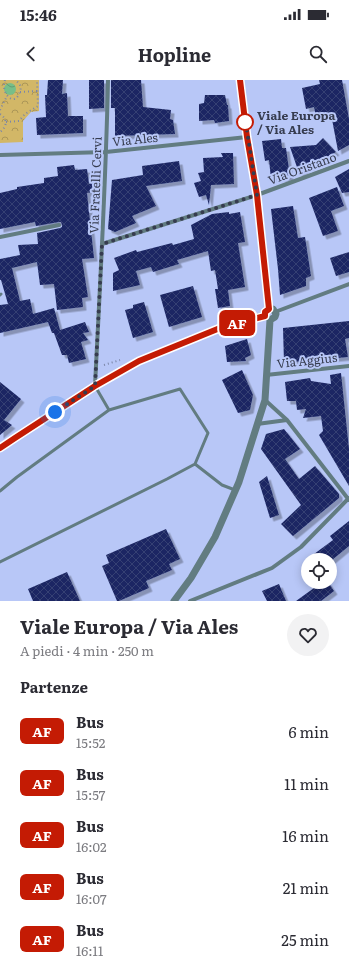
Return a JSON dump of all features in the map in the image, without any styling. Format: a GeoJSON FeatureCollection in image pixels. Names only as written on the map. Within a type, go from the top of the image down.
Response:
{"type":"FeatureCollection","features":[{"type":"Feature","properties":{"kind":"street","name":"Via Fratelli Cervi"},"geometry":{"type":"LineString","coordinates":[[95,386],[108,80]]}},
{"type":"Feature","properties":{"kind":"street"},"geometry":{"type":"LineString","coordinates":[[240,80],[272,310]]}},
{"type":"Feature","properties":{"kind":"street","name":"Via Ales"},"geometry":{"type":"LineString","coordinates":[[0,155],[106,152],[247,137]]}},
{"type":"Feature","properties":{"kind":"street","name":"Via Oristano"},"geometry":{"type":"LineString","coordinates":[[102,244],[257,195],[349,161]]}},
{"type":"Feature","properties":{"kind":"street"},"geometry":{"type":"LineString","coordinates":[[0,237],[59,225]]}},
{"type":"Feature","properties":{"kind":"street"},"geometry":{"type":"LineString","coordinates":[[174,601],[191,578],[215,537],[239,482],[265,400],[268,318],[265,312],[349,284]]}},
{"type":"Feature","properties":{"kind":"street"},"geometry":{"type":"LineString","coordinates":[[0,448],[95,386],[139,361],[220,328],[268,318]]}},
{"type":"Feature","properties":{"kind":"street","name":"Via Aggius"},"geometry":{"type":"LineString","coordinates":[[266,375],[349,366]]}},
{"type":"Feature","properties":{"kind":"street"},"geometry":{"type":"LineString","coordinates":[[190,601],[272,568],[301,546],[349,499],[287,420],[265,400]]}},
{"type":"Feature","properties":{"kind":"street"},"geometry":{"type":"LineString","coordinates":[[257,424],[287,420]]}},
{"type":"Feature","properties":{"kind":"lane"},"geometry":{"type":"LineString","coordinates":[[95,386],[109,410]]}},
{"type":"Feature","properties":{"kind":"lane"},"geometry":{"type":"LineString","coordinates":[[0,491],[109,410],[180,389],[208,433],[195,464],[0,562]]}},
{"type":"Feature","properties":{"kind":"lane"},"geometry":{"type":"LineString","coordinates":[[195,464],[222,485],[235,490]]}},
{"type":"Feature","properties":{"kind":"path"},"geometry":{"type":"LineString","coordinates":[[0,85],[5,80]]}},
{"type":"Feature","properties":{"kind":"path"},"geometry":{"type":"LineString","coordinates":[[0,110],[4,97],[11,99],[15,98],[20,92],[20,84],[15,80]]}},
{"type":"Feature","properties":{"kind":"path"},"geometry":{"type":"LineString","coordinates":[[6,122],[19,121],[25,114],[38,106],[37,80]]}},
{"type":"Feature","properties":{"kind":"path"},"geometry":{"type":"LineString","coordinates":[[20,92],[38,91]]}},
{"type":"Feature","properties":{"kind":"path"},"geometry":{"type":"LineString","coordinates":[[0,114],[5,118],[6,122],[4,130],[0,132]]}},
{"type":"Feature","properties":{"kind":"green space"},"geometry":{"type":"Polygon","coordinates":[[[0,80],[39,80],[39,111],[31,112],[23,121],[23,142],[0,143],[0,80]]]}},
{"type":"Feature","properties":{"kind":"water"},"geometry":{"type":"Polygon","coordinates":[[[8,83],[12,83],[16,89],[12,95],[8,95],[4,91],[4,87],[8,83]]]}},
{"type":"Feature","properties":{"kind":"building"},"geometry":{"type":"Polygon","coordinates":[[[48,80],[63,80],[62,94],[67,93],[68,116],[83,116],[83,133],[37,135],[36,118],[46,117],[45,95],[47,95],[48,80]]]}},
{"type":"Feature","properties":{"kind":"building"},"geometry":{"type":"Polygon","coordinates":[[[89,80],[104,80],[104,108],[89,109],[89,80]]]}},
{"type":"Feature","properties":{"kind":"building"},"geometry":{"type":"Polygon","coordinates":[[[111,80],[141,80],[143,107],[171,110],[170,119],[173,120],[175,134],[115,136],[115,108],[111,108],[111,80]]]}},
{"type":"Feature","properties":{"kind":"building"},"geometry":{"type":"Polygon","coordinates":[[[319,80],[342,80],[349,119],[349,145],[338,151],[331,114],[316,117],[314,107],[306,109],[302,88],[320,84],[319,80]]]}},
{"type":"Feature","properties":{"kind":"building"},"geometry":{"type":"Polygon","coordinates":[[[205,95],[225,95],[228,105],[229,121],[215,123],[214,120],[199,121],[199,104],[204,103],[205,95]]]}},
{"type":"Feature","properties":{"kind":"building"},"geometry":{"type":"Polygon","coordinates":[[[323,138],[336,152],[299,173],[290,147],[316,145],[323,138]]]}},
{"type":"Feature","properties":{"kind":"building"},"geometry":{"type":"Polygon","coordinates":[[[281,139],[282,148],[286,148],[290,177],[271,179],[269,160],[265,161],[262,141],[281,139]]]}},
{"type":"Feature","properties":{"kind":"building"},"geometry":{"type":"Polygon","coordinates":[[[221,153],[233,153],[234,184],[211,185],[209,205],[206,195],[199,197],[194,183],[201,181],[198,173],[204,172],[203,158],[223,157],[221,153]]]}},
{"type":"Feature","properties":{"kind":"building"},"geometry":{"type":"Polygon","coordinates":[[[179,161],[182,181],[146,186],[156,206],[132,216],[136,223],[115,232],[108,229],[112,180],[143,175],[142,166],[179,161]]]}},
{"type":"Feature","properties":{"kind":"building"},"geometry":{"type":"Polygon","coordinates":[[[74,165],[75,170],[87,169],[89,184],[93,183],[94,192],[87,193],[94,258],[82,259],[88,297],[82,298],[83,307],[57,310],[54,284],[40,285],[37,262],[12,268],[20,301],[30,299],[33,314],[54,308],[60,330],[85,322],[89,332],[83,333],[88,340],[81,342],[86,359],[69,363],[67,355],[62,355],[54,333],[52,333],[48,322],[0,333],[0,305],[8,304],[0,280],[0,259],[20,255],[18,245],[38,244],[37,233],[60,228],[62,225],[61,222],[59,222],[36,226],[35,222],[0,229],[0,193],[17,189],[17,187],[44,183],[44,178],[58,176],[57,167],[74,165]]]}},
{"type":"Feature","properties":{"kind":"building"},"geometry":{"type":"Polygon","coordinates":[[[349,169],[349,192],[342,193],[335,177],[349,169]]]}},
{"type":"Feature","properties":{"kind":"building"},"geometry":{"type":"Polygon","coordinates":[[[337,187],[344,206],[331,211],[338,231],[323,236],[309,198],[337,187]]]}},
{"type":"Feature","properties":{"kind":"building"},"geometry":{"type":"Polygon","coordinates":[[[293,206],[298,238],[305,237],[311,276],[306,278],[306,286],[280,295],[271,209],[293,206]]]}},
{"type":"Feature","properties":{"kind":"building"},"geometry":{"type":"Polygon","coordinates":[[[229,212],[229,214],[240,212],[245,242],[238,243],[245,287],[228,290],[230,306],[218,308],[215,289],[218,289],[215,270],[211,271],[208,251],[177,260],[179,264],[153,272],[151,267],[136,271],[140,285],[113,291],[113,273],[119,270],[114,258],[136,250],[137,252],[194,239],[191,225],[212,214],[229,212]]]}},
{"type":"Feature","properties":{"kind":"building"},"geometry":{"type":"Polygon","coordinates":[[[349,252],[349,272],[336,276],[330,258],[349,252]]]}},
{"type":"Feature","properties":{"kind":"building"},"geometry":{"type":"Polygon","coordinates":[[[193,286],[202,317],[169,327],[160,295],[193,286]]]}},
{"type":"Feature","properties":{"kind":"building"},"geometry":{"type":"Polygon","coordinates":[[[144,302],[153,332],[133,338],[125,310],[133,308],[133,305],[144,302]]]}},
{"type":"Feature","properties":{"kind":"building"},"geometry":{"type":"Polygon","coordinates":[[[349,321],[349,338],[345,339],[348,357],[284,363],[283,328],[349,321]]]}},
{"type":"Feature","properties":{"kind":"building"},"geometry":{"type":"Polygon","coordinates":[[[247,339],[251,355],[245,358],[246,361],[227,362],[225,346],[247,339]]]}},
{"type":"Feature","properties":{"kind":"building"},"geometry":{"type":"Polygon","coordinates":[[[242,370],[253,395],[250,410],[238,413],[222,380],[242,370]]]}},
{"type":"Feature","properties":{"kind":"building"},"geometry":{"type":"Polygon","coordinates":[[[341,373],[349,449],[349,486],[319,435],[323,431],[321,416],[303,418],[306,409],[297,410],[296,401],[287,401],[285,382],[310,378],[311,381],[331,384],[330,375],[341,373]]]}},
{"type":"Feature","properties":{"kind":"building"},"geometry":{"type":"Polygon","coordinates":[[[0,382],[21,399],[4,420],[12,425],[0,435],[0,382]]]}},
{"type":"Feature","properties":{"kind":"building"},"geometry":{"type":"Polygon","coordinates":[[[284,429],[300,449],[285,459],[299,479],[315,466],[339,494],[339,498],[293,536],[281,524],[301,505],[261,449],[266,434],[284,429]]]}},
{"type":"Feature","properties":{"kind":"building"},"geometry":{"type":"Polygon","coordinates":[[[267,476],[279,515],[270,518],[259,482],[267,476]]]}},
{"type":"Feature","properties":{"kind":"building"},"geometry":{"type":"Polygon","coordinates":[[[349,521],[349,546],[337,556],[337,553],[315,553],[333,540],[330,536],[349,521]]]}},
{"type":"Feature","properties":{"kind":"building"},"geometry":{"type":"Polygon","coordinates":[[[166,529],[180,559],[169,564],[172,570],[146,581],[149,588],[117,601],[102,566],[109,563],[106,555],[166,529]]]}},
{"type":"Feature","properties":{"kind":"building"},"geometry":{"type":"Polygon","coordinates":[[[67,572],[80,601],[33,601],[28,589],[67,572]]]}},
{"type":"Feature","properties":{"kind":"building"},"geometry":{"type":"Polygon","coordinates":[[[279,584],[286,601],[267,601],[262,591],[279,584]]]}},
{"type":"Feature","properties":{"kind":"building"},"geometry":{"type":"Polygon","coordinates":[[[313,589],[333,589],[334,591],[321,601],[296,601],[313,589]]]}},
{"type":"Feature","properties":{"kind":"bus line","name":"AF"},"geometry":{"type":"LineString","coordinates":[[0,448],[95,386],[139,361],[220,328],[265,316],[266,310],[269,309],[257,195],[247,137],[240,80]]}},
{"type":"Feature","properties":{"kind":"place","name":"Viale Europa / Via Ales"},"geometry":{"type":"Point","coordinates":[245,122]}},
{"type":"Feature","properties":{"kind":"route"},"geometry":{"type":"LineString","coordinates":[[55,412],[95,386],[102,244],[257,195],[245,118],[245,122]]}}]}
